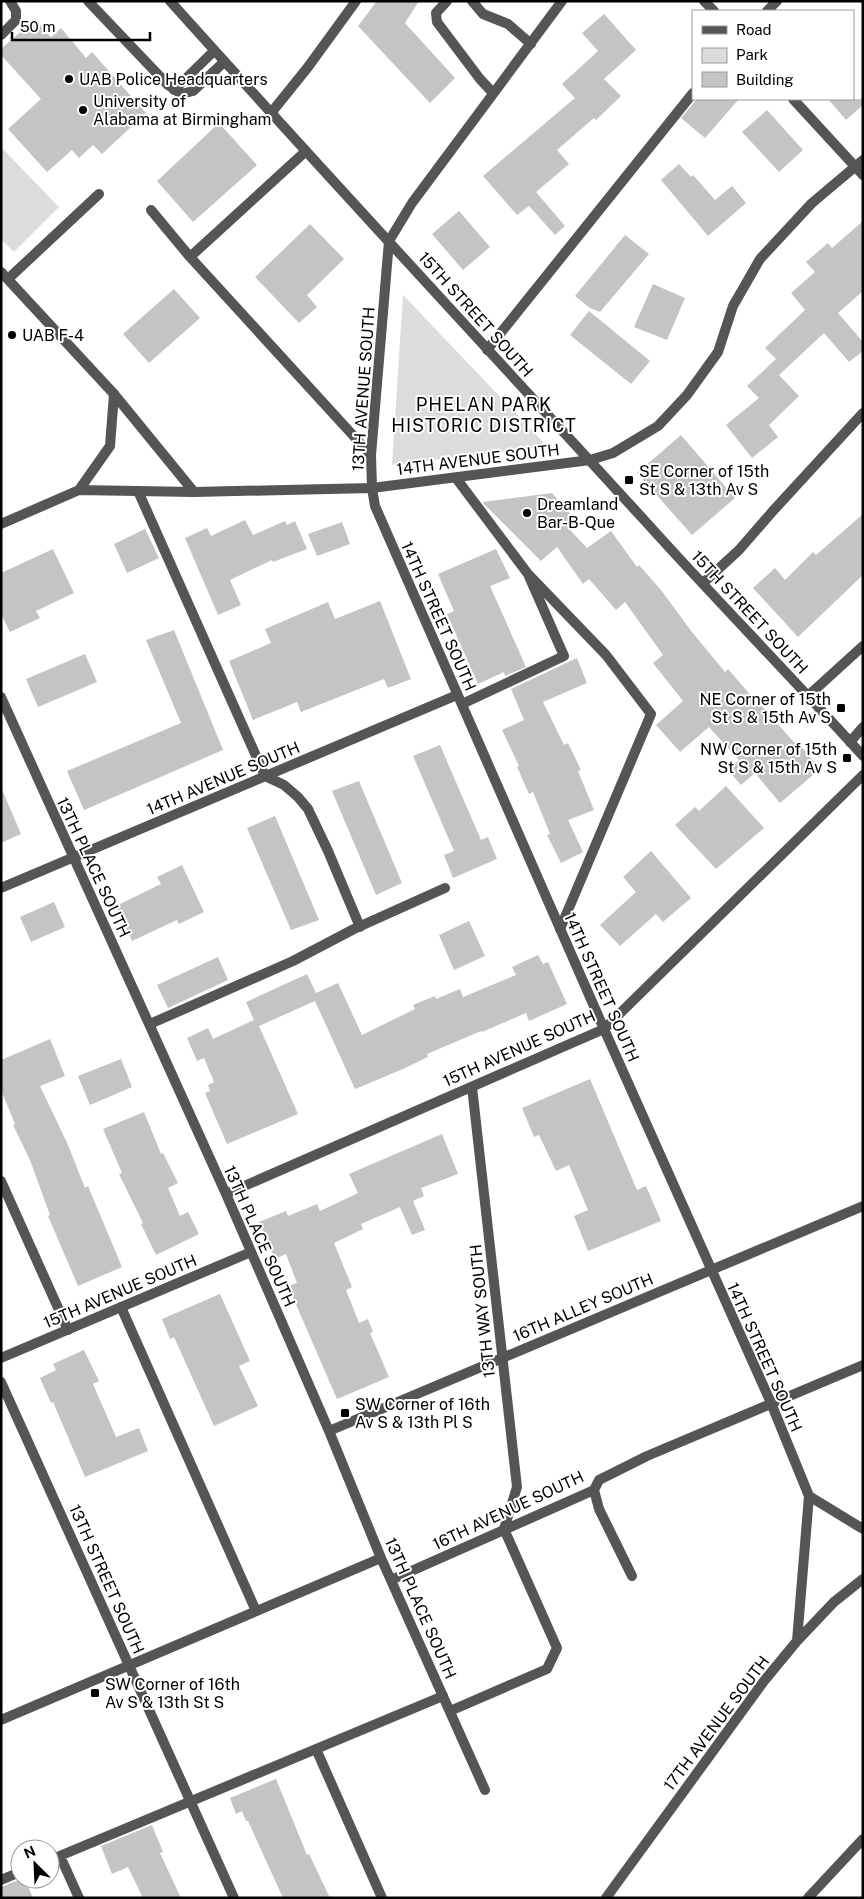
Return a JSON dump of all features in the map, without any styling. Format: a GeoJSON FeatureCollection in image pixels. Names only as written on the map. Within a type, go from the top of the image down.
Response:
{"type":"FeatureCollection","features":[{"type":"Feature","properties":{"kind":"street"},"geometry":{"type":"LineString","coordinates":[[1,35],[16,20],[16,11],[10,1]]}},
{"type":"Feature","properties":{"kind":"street"},"geometry":{"type":"LineString","coordinates":[[88,1],[174,90],[181,94],[192,91],[224,62]]}},
{"type":"Feature","properties":{"kind":"street","name":"15TH STREET SOUTH"},"geometry":{"type":"LineString","coordinates":[[170,1],[270,113],[863,756]]}},
{"type":"Feature","properties":{"kind":"street"},"geometry":{"type":"LineString","coordinates":[[270,113],[308,68],[356,1]]}},
{"type":"Feature","properties":{"kind":"street"},"geometry":{"type":"LineString","coordinates":[[447,1],[436,14],[437,22],[480,79],[493,93]]}},
{"type":"Feature","properties":{"kind":"street"},"geometry":{"type":"LineString","coordinates":[[472,1],[483,14],[508,24],[531,44]]}},
{"type":"Feature","properties":{"kind":"street","name":"13TH AVENUE SOUTH"},"geometry":{"type":"LineString","coordinates":[[1,524],[79,490],[194,492],[372,488],[371,454],[389,241],[412,203],[562,1]]}},
{"type":"Feature","properties":{"kind":"street"},"geometry":{"type":"LineString","coordinates":[[704,1],[713,10]]}},
{"type":"Feature","properties":{"kind":"street"},"geometry":{"type":"LineString","coordinates":[[768,10],[777,1]]}},
{"type":"Feature","properties":{"kind":"street"},"geometry":{"type":"LineString","coordinates":[[174,90],[214,51]]}},
{"type":"Feature","properties":{"kind":"street"},"geometry":{"type":"LineString","coordinates":[[488,350],[692,94]]}},
{"type":"Feature","properties":{"kind":"street"},"geometry":{"type":"LineString","coordinates":[[795,100],[859,163],[863,175]]}},
{"type":"Feature","properties":{"kind":"street"},"geometry":{"type":"LineString","coordinates":[[190,257],[306,151]]}},
{"type":"Feature","properties":{"kind":"street","name":"14TH AVENUE SOUTH"},"geometry":{"type":"LineString","coordinates":[[372,488],[590,460],[613,453],[658,426],[687,395],[718,352],[733,306],[760,259],[812,203],[859,163]]}},
{"type":"Feature","properties":{"kind":"street"},"geometry":{"type":"LineString","coordinates":[[99,194],[5,275],[114,394],[194,492]]}},
{"type":"Feature","properties":{"kind":"street"},"geometry":{"type":"LineString","coordinates":[[151,210],[190,257],[371,454]]}},
{"type":"Feature","properties":{"kind":"street"},"geometry":{"type":"LineString","coordinates":[[79,490],[110,446],[114,394]]}},
{"type":"Feature","properties":{"kind":"street"},"geometry":{"type":"LineString","coordinates":[[703,583],[739,550],[863,413]]}},
{"type":"Feature","properties":{"kind":"street"},"geometry":{"type":"LineString","coordinates":[[456,478],[528,574],[606,655],[651,714],[560,929]]}},
{"type":"Feature","properties":{"kind":"street","name":"14TH STREET SOUTH"},"geometry":{"type":"LineString","coordinates":[[372,488],[375,506],[710,1270],[771,1403],[809,1496],[797,1640]]}},
{"type":"Feature","properties":{"kind":"street"},"geometry":{"type":"LineString","coordinates":[[138,491],[265,776],[284,785],[308,809],[360,927]]}},
{"type":"Feature","properties":{"kind":"street","name":"14TH AVENUE SOUTH"},"geometry":{"type":"LineString","coordinates":[[1,888],[265,776],[460,700],[564,656],[528,574]]}},
{"type":"Feature","properties":{"kind":"street"},"geometry":{"type":"LineString","coordinates":[[809,696],[863,646]]}},
{"type":"Feature","properties":{"kind":"street","name":"13TH PLACE SOUTH"},"geometry":{"type":"LineString","coordinates":[[1,697],[226,1194],[329,1431],[381,1558],[485,1790]]}},
{"type":"Feature","properties":{"kind":"street"},"geometry":{"type":"LineString","coordinates":[[850,742],[863,727]]}},
{"type":"Feature","properties":{"kind":"street","name":"15TH AVENUE SOUTH"},"geometry":{"type":"LineString","coordinates":[[226,1194],[604,1029],[863,775]]}},
{"type":"Feature","properties":{"kind":"street"},"geometry":{"type":"LineString","coordinates":[[150,1024],[293,962],[360,927],[445,888]]}},
{"type":"Feature","properties":{"kind":"street","name":"13TH WAY SOUTH"},"geometry":{"type":"LineString","coordinates":[[472,1087],[517,1487],[504,1529]]}},
{"type":"Feature","properties":{"kind":"street"},"geometry":{"type":"LineString","coordinates":[[1,1181],[68,1330]]}},
{"type":"Feature","properties":{"kind":"street"},"geometry":{"type":"LineString","coordinates":[[710,1270],[863,1206]]}},
{"type":"Feature","properties":{"kind":"street","name":"15TH AVENUE SOUTH"},"geometry":{"type":"LineString","coordinates":[[1,1358],[251,1252]]}},
{"type":"Feature","properties":{"kind":"street","name":"16TH ALLEY SOUTH"},"geometry":{"type":"LineString","coordinates":[[329,1431],[710,1270]]}},
{"type":"Feature","properties":{"kind":"street"},"geometry":{"type":"LineString","coordinates":[[121,1308],[256,1611]]}},
{"type":"Feature","properties":{"kind":"street"},"geometry":{"type":"LineString","coordinates":[[771,1403],[863,1365]]}},
{"type":"Feature","properties":{"kind":"street","name":"13TH STREET SOUTH"},"geometry":{"type":"LineString","coordinates":[[1,1382],[234,1898]]}},
{"type":"Feature","properties":{"kind":"street","name":"16TH AVENUE SOUTH"},"geometry":{"type":"LineString","coordinates":[[391,1580],[594,1490],[599,1480],[647,1456],[771,1403]]}},
{"type":"Feature","properties":{"kind":"street"},"geometry":{"type":"LineString","coordinates":[[594,1490],[599,1509],[632,1576]]}},
{"type":"Feature","properties":{"kind":"street"},"geometry":{"type":"LineString","coordinates":[[809,1496],[863,1529]]}},
{"type":"Feature","properties":{"kind":"street"},"geometry":{"type":"LineString","coordinates":[[450,1711],[547,1669],[558,1648],[504,1529]]}},
{"type":"Feature","properties":{"kind":"street"},"geometry":{"type":"LineString","coordinates":[[1,1720],[381,1558]]}},
{"type":"Feature","properties":{"kind":"street","name":"17TH AVENUE SOUTH"},"geometry":{"type":"LineString","coordinates":[[606,1898],[764,1681],[797,1640],[834,1602],[863,1579]]}},
{"type":"Feature","properties":{"kind":"street"},"geometry":{"type":"LineString","coordinates":[[79,1898],[60,1856],[443,1696]]}},
{"type":"Feature","properties":{"kind":"street"},"geometry":{"type":"LineString","coordinates":[[316,1749],[382,1898]]}},
{"type":"Feature","properties":{"kind":"street"},"geometry":{"type":"LineString","coordinates":[[808,1898],[863,1839]]}},
{"type":"Feature","properties":{"kind":"green space"},"geometry":{"type":"Polygon","coordinates":[[[1,147],[59,207],[14,252],[1,239],[1,147]]]}},
{"type":"Feature","properties":{"kind":"green space"},"geometry":{"type":"Polygon","coordinates":[[[403,295],[547,446],[392,465],[403,295]]]}},
{"type":"Feature","properties":{"kind":"building"},"geometry":{"type":"Polygon","coordinates":[[[377,1],[419,1],[405,23],[455,78],[430,103],[358,26],[377,1]]]}},
{"type":"Feature","properties":{"kind":"building"},"geometry":{"type":"Polygon","coordinates":[[[604,14],[636,50],[604,79],[621,96],[596,120],[594,118],[557,150],[569,164],[536,192],[565,226],[555,235],[529,206],[517,215],[483,176],[575,98],[562,84],[598,51],[582,33],[604,14]]]}},
{"type":"Feature","properties":{"kind":"building","name":"UAB Police Headquarters"},"geometry":{"type":"Polygon","coordinates":[[[35,19],[51,37],[61,28],[86,58],[92,52],[146,113],[102,154],[93,145],[79,158],[72,150],[47,172],[8,129],[41,99],[1,55],[1,49],[35,19]]]}},
{"type":"Feature","properties":{"kind":"building"},"geometry":{"type":"Polygon","coordinates":[[[863,99],[863,105],[846,120],[829,100],[863,99]]]}},
{"type":"Feature","properties":{"kind":"building"},"geometry":{"type":"Polygon","coordinates":[[[696,100],[738,100],[705,138],[681,118],[696,100]]]}},
{"type":"Feature","properties":{"kind":"building"},"geometry":{"type":"Polygon","coordinates":[[[767,110],[803,150],[779,172],[742,132],[767,110]]]}},
{"type":"Feature","properties":{"kind":"building"},"geometry":{"type":"Polygon","coordinates":[[[219,123],[257,165],[193,222],[157,181],[219,123]]]}},
{"type":"Feature","properties":{"kind":"building"},"geometry":{"type":"Polygon","coordinates":[[[679,164],[691,177],[693,175],[715,200],[732,186],[746,203],[708,236],[661,180],[679,164]]]}},
{"type":"Feature","properties":{"kind":"building"},"geometry":{"type":"Polygon","coordinates":[[[459,211],[490,247],[463,270],[432,234],[459,211]]]}},
{"type":"Feature","properties":{"kind":"building"},"geometry":{"type":"Polygon","coordinates":[[[863,221],[863,291],[838,313],[863,342],[863,351],[849,362],[824,333],[779,375],[799,396],[769,425],[778,437],[752,458],[726,425],[759,398],[747,386],[776,359],[765,348],[805,310],[791,293],[815,272],[806,262],[828,243],[832,248],[863,221]]]}},
{"type":"Feature","properties":{"kind":"building"},"geometry":{"type":"Polygon","coordinates":[[[310,224],[344,259],[307,295],[317,307],[299,323],[255,277],[310,224]]]}},
{"type":"Feature","properties":{"kind":"building"},"geometry":{"type":"Polygon","coordinates":[[[625,235],[649,254],[600,312],[590,308],[575,296],[625,235]]]}},
{"type":"Feature","properties":{"kind":"building"},"geometry":{"type":"Polygon","coordinates":[[[653,284],[685,298],[667,340],[634,327],[653,284]]]}},
{"type":"Feature","properties":{"kind":"building"},"geometry":{"type":"Polygon","coordinates":[[[174,289],[200,318],[149,363],[123,334],[174,289]]]}},
{"type":"Feature","properties":{"kind":"building"},"geometry":{"type":"Polygon","coordinates":[[[589,311],[650,361],[631,384],[570,335],[589,311]]]}},
{"type":"Feature","properties":{"kind":"building"},"geometry":{"type":"Polygon","coordinates":[[[681,435],[735,498],[692,535],[637,473],[681,435]]]}},
{"type":"Feature","properties":{"kind":"building"},"geometry":{"type":"Polygon","coordinates":[[[552,493],[576,520],[568,528],[587,548],[611,531],[637,567],[639,565],[661,590],[725,672],[728,669],[799,748],[801,746],[820,769],[780,803],[755,773],[741,785],[728,770],[739,760],[709,727],[680,752],[656,725],[683,701],[653,663],[663,655],[625,602],[616,610],[589,579],[583,584],[557,547],[541,561],[482,502],[552,493]]]}},
{"type":"Feature","properties":{"kind":"building"},"geometry":{"type":"Polygon","coordinates":[[[863,514],[863,575],[798,637],[753,588],[775,568],[785,580],[813,552],[816,555],[863,514]]]}},
{"type":"Feature","properties":{"kind":"building"},"geometry":{"type":"Polygon","coordinates":[[[245,520],[253,535],[285,521],[287,525],[295,521],[307,549],[273,562],[272,560],[230,580],[241,605],[218,615],[185,538],[207,528],[211,536],[245,520]]]}},
{"type":"Feature","properties":{"kind":"building"},"geometry":{"type":"Polygon","coordinates":[[[342,522],[350,544],[317,556],[308,534],[342,522]]]}},
{"type":"Feature","properties":{"kind":"building"},"geometry":{"type":"Polygon","coordinates":[[[145,529],[159,558],[127,573],[114,544],[145,529]]]}},
{"type":"Feature","properties":{"kind":"building"},"geometry":{"type":"Polygon","coordinates":[[[53,549],[74,593],[36,611],[40,618],[10,632],[1,614],[1,573],[53,549]]]}},
{"type":"Feature","properties":{"kind":"building"},"geometry":{"type":"Polygon","coordinates":[[[496,549],[510,578],[490,586],[526,667],[505,676],[504,672],[478,684],[447,614],[454,611],[438,574],[496,549]]]}},
{"type":"Feature","properties":{"kind":"building"},"geometry":{"type":"Polygon","coordinates":[[[380,601],[411,679],[388,688],[384,679],[301,712],[297,702],[253,720],[229,661],[271,643],[265,629],[328,602],[335,619],[380,601]]]}},
{"type":"Feature","properties":{"kind":"building"},"geometry":{"type":"Polygon","coordinates":[[[174,630],[223,750],[84,810],[67,771],[181,723],[146,640],[174,630]]]}},
{"type":"Feature","properties":{"kind":"building"},"geometry":{"type":"Polygon","coordinates":[[[85,654],[97,682],[38,707],[26,679],[85,654]]]}},
{"type":"Feature","properties":{"kind":"building"},"geometry":{"type":"Polygon","coordinates":[[[577,658],[587,683],[543,702],[564,745],[568,743],[581,770],[578,771],[594,810],[568,820],[583,852],[561,863],[547,835],[550,834],[533,792],[529,794],[517,767],[519,766],[502,730],[524,720],[511,689],[577,658]]]}},
{"type":"Feature","properties":{"kind":"building"},"geometry":{"type":"Polygon","coordinates":[[[440,745],[481,840],[488,837],[497,859],[453,878],[444,855],[454,851],[413,756],[440,745]]]}},
{"type":"Feature","properties":{"kind":"building"},"geometry":{"type":"Polygon","coordinates":[[[359,781],[402,883],[376,895],[332,791],[359,781]]]}},
{"type":"Feature","properties":{"kind":"building"},"geometry":{"type":"Polygon","coordinates":[[[726,786],[764,828],[716,869],[675,825],[695,807],[699,811],[726,786]]]}},
{"type":"Feature","properties":{"kind":"building"},"geometry":{"type":"Polygon","coordinates":[[[1,787],[21,834],[1,843],[1,787]]]}},
{"type":"Feature","properties":{"kind":"building"},"geometry":{"type":"Polygon","coordinates":[[[275,816],[319,920],[291,930],[247,828],[275,816]]]}},
{"type":"Feature","properties":{"kind":"building"},"geometry":{"type":"Polygon","coordinates":[[[651,851],[691,898],[663,922],[656,914],[620,946],[600,925],[636,892],[623,877],[651,851]]]}},
{"type":"Feature","properties":{"kind":"building"},"geometry":{"type":"Polygon","coordinates":[[[182,865],[204,912],[179,924],[177,920],[132,941],[116,906],[161,884],[157,877],[182,865]]]}},
{"type":"Feature","properties":{"kind":"building"},"geometry":{"type":"Polygon","coordinates":[[[54,902],[65,927],[31,942],[20,917],[54,902]]]}},
{"type":"Feature","properties":{"kind":"building"},"geometry":{"type":"Polygon","coordinates":[[[469,921],[485,956],[454,970],[439,935],[469,921]]]}},
{"type":"Feature","properties":{"kind":"building"},"geometry":{"type":"Polygon","coordinates":[[[538,955],[543,964],[548,962],[567,1004],[529,1021],[526,1013],[481,1031],[427,1054],[428,1057],[403,1069],[355,1089],[315,1001],[259,1026],[298,1114],[227,1144],[205,1093],[210,1091],[208,1085],[214,1082],[204,1058],[197,1061],[187,1038],[208,1028],[213,1039],[254,1020],[246,1002],[307,974],[316,993],[338,983],[362,1035],[415,1009],[413,1005],[435,996],[436,999],[460,989],[463,997],[516,975],[512,967],[538,955]]]}},
{"type":"Feature","properties":{"kind":"building"},"geometry":{"type":"Polygon","coordinates":[[[218,957],[228,980],[168,1008],[157,985],[218,957]]]}},
{"type":"Feature","properties":{"kind":"building"},"geometry":{"type":"Polygon","coordinates":[[[50,1039],[65,1076],[40,1086],[68,1145],[85,1188],[88,1186],[122,1267],[78,1286],[48,1216],[50,1215],[30,1160],[13,1125],[15,1124],[1,1090],[1,1060],[50,1039]]]}},
{"type":"Feature","properties":{"kind":"building"},"geometry":{"type":"Polygon","coordinates":[[[121,1059],[132,1087],[90,1105],[78,1076],[121,1059]]]}},
{"type":"Feature","properties":{"kind":"building"},"geometry":{"type":"Polygon","coordinates":[[[590,1079],[637,1190],[646,1186],[661,1221],[588,1251],[574,1216],[588,1210],[569,1165],[556,1171],[539,1135],[534,1137],[522,1108],[590,1079]]]}},
{"type":"Feature","properties":{"kind":"building"},"geometry":{"type":"Polygon","coordinates":[[[144,1112],[161,1154],[163,1153],[178,1183],[168,1188],[180,1216],[188,1212],[199,1234],[156,1255],[119,1174],[122,1173],[103,1129],[144,1112]]]}},
{"type":"Feature","properties":{"kind":"building"},"geometry":{"type":"Polygon","coordinates":[[[442,1134],[458,1174],[421,1188],[424,1196],[413,1201],[425,1230],[412,1235],[400,1207],[361,1224],[363,1229],[334,1243],[352,1287],[346,1290],[359,1323],[368,1319],[373,1332],[370,1333],[389,1377],[337,1399],[288,1286],[297,1283],[286,1254],[275,1259],[259,1222],[286,1211],[288,1216],[317,1204],[320,1211],[358,1193],[349,1174],[442,1134]]]}},
{"type":"Feature","properties":{"kind":"building"},"geometry":{"type":"Polygon","coordinates":[[[220,1294],[250,1361],[239,1366],[258,1406],[214,1426],[174,1337],[170,1339],[162,1319],[220,1294]]]}},
{"type":"Feature","properties":{"kind":"building"},"geometry":{"type":"Polygon","coordinates":[[[84,1350],[99,1381],[93,1384],[116,1437],[139,1428],[148,1451],[85,1477],[53,1402],[51,1403],[40,1378],[56,1370],[53,1364],[84,1350]]]}},
{"type":"Feature","properties":{"kind":"building"},"geometry":{"type":"Polygon","coordinates":[[[276,1779],[307,1855],[309,1854],[330,1898],[283,1898],[248,1821],[246,1821],[242,1811],[236,1814],[230,1798],[276,1779]]]}},
{"type":"Feature","properties":{"kind":"building"},"geometry":{"type":"Polygon","coordinates":[[[152,1825],[163,1852],[160,1853],[181,1898],[143,1898],[128,1867],[112,1874],[101,1846],[152,1825]]]}},
{"type":"Feature","properties":{"kind":"building"},"geometry":{"type":"Polygon","coordinates":[[[10,1883],[10,1889],[29,1889],[33,1898],[1,1898],[1,1887],[10,1883]]]}},
{"type":"Feature","properties":{"kind":"place","name":"UAB Police Headquarters"},"geometry":{"type":"Point","coordinates":[69,79]}},
{"type":"Feature","properties":{"kind":"place","name":"University of Alabama at Birmingham"},"geometry":{"type":"Point","coordinates":[83,110]}},
{"type":"Feature","properties":{"kind":"place","name":"UAB F-4"},"geometry":{"type":"Point","coordinates":[12,335]}},
{"type":"Feature","properties":{"kind":"place","name":"SE Corner of 15th St S & 13th Av S"},"geometry":{"type":"Point","coordinates":[629,480]}},
{"type":"Feature","properties":{"kind":"place","name":"Dreamland Bar-B-Que"},"geometry":{"type":"Point","coordinates":[527,513]}},
{"type":"Feature","properties":{"kind":"place","name":"NE Corner of 15th St S & 15th Av S"},"geometry":{"type":"Point","coordinates":[841,708]}},
{"type":"Feature","properties":{"kind":"place","name":"NW Corner of 15th St S & 15th Av S"},"geometry":{"type":"Point","coordinates":[847,758]}},
{"type":"Feature","properties":{"kind":"place","name":"SW Corner of 16th Av S & 13th Pl S"},"geometry":{"type":"Point","coordinates":[345,1413]}},
{"type":"Feature","properties":{"kind":"place","name":"SW Corner of 16th Av S & 13th St S"},"geometry":{"type":"Point","coordinates":[95,1693]}},
{"type":"Feature","properties":{"kind":"district","name":"PHELAN PARK HISTORIC DISTRICT"},"geometry":{"type":"Point","coordinates":[484,415]}}]}
